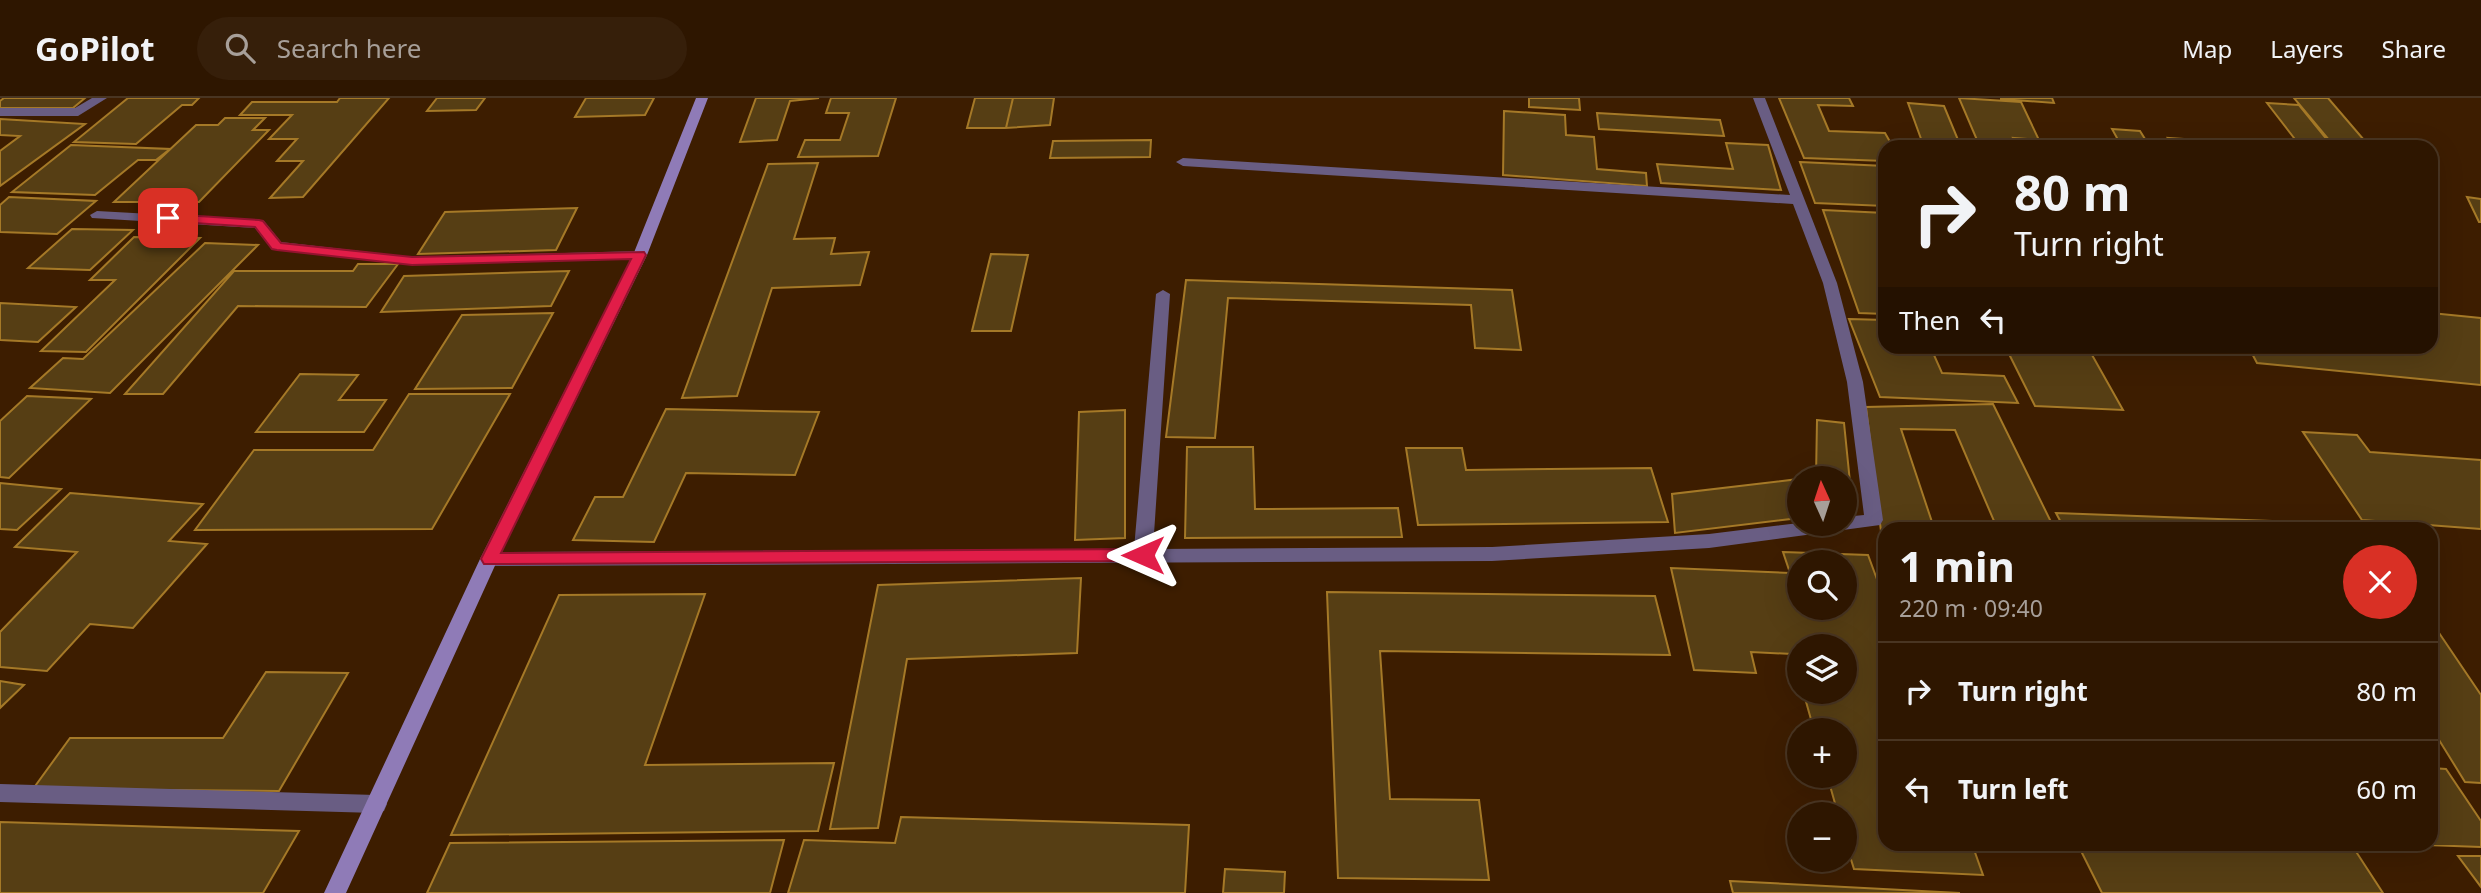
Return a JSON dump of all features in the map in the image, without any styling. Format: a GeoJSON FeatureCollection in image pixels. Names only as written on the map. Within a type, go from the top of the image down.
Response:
{"type":"FeatureCollection","features":[{"type":"Feature","properties":{"kind":"main road"},"geometry":{"type":"LineString","coordinates":[[335,893],[489,559],[640,255],[702,98]]}},
{"type":"Feature","properties":{"kind":"street"},"geometry":{"type":"LineString","coordinates":[[0,113],[78,112],[101,98]]}},
{"type":"Feature","properties":{"kind":"street"},"geometry":{"type":"LineString","coordinates":[[489,559],[1492,554],[1709,541],[1874,520],[1856,382],[1830,283],[1759,98]]}},
{"type":"Feature","properties":{"kind":"street"},"geometry":{"type":"LineString","coordinates":[[1183,162],[1800,200]]}},
{"type":"Feature","properties":{"kind":"street"},"geometry":{"type":"LineString","coordinates":[[97,215],[259,224],[277,246],[412,261],[640,255]]}},
{"type":"Feature","properties":{"kind":"street"},"geometry":{"type":"LineString","coordinates":[[1143,555],[1163,294]]}},
{"type":"Feature","properties":{"kind":"street"},"geometry":{"type":"LineString","coordinates":[[0,793],[376,804]]}},
{"type":"Feature","properties":{"kind":"building"},"geometry":{"type":"Polygon","coordinates":[[[4,98],[85,98],[73,108],[0,108],[0,101],[4,98]]]}},
{"type":"Feature","properties":{"kind":"building"},"geometry":{"type":"Polygon","coordinates":[[[128,98],[199,98],[192,105],[182,105],[136,144],[74,142],[128,98]]]}},
{"type":"Feature","properties":{"kind":"building"},"geometry":{"type":"Polygon","coordinates":[[[340,98],[389,98],[303,197],[270,198],[303,161],[277,161],[297,139],[269,139],[292,115],[240,115],[252,102],[337,102],[340,98]]]}},
{"type":"Feature","properties":{"kind":"building"},"geometry":{"type":"Polygon","coordinates":[[[437,98],[485,98],[476,110],[427,111],[437,98]]]}},
{"type":"Feature","properties":{"kind":"building"},"geometry":{"type":"Polygon","coordinates":[[[586,98],[654,98],[645,115],[575,117],[586,98]]]}},
{"type":"Feature","properties":{"kind":"building"},"geometry":{"type":"Polygon","coordinates":[[[756,98],[819,98],[790,101],[777,140],[740,142],[756,98]]]}},
{"type":"Feature","properties":{"kind":"building"},"geometry":{"type":"Polygon","coordinates":[[[831,98],[896,98],[878,156],[798,157],[805,140],[840,140],[849,113],[826,113],[831,98]]]}},
{"type":"Feature","properties":{"kind":"building"},"geometry":{"type":"Polygon","coordinates":[[[975,98],[1013,98],[1006,128],[967,128],[975,98]]]}},
{"type":"Feature","properties":{"kind":"building"},"geometry":{"type":"Polygon","coordinates":[[[1013,98],[1054,98],[1050,125],[1006,128],[1013,98]]]}},
{"type":"Feature","properties":{"kind":"building"},"geometry":{"type":"Polygon","coordinates":[[[1529,98],[1579,98],[1580,110],[1529,107],[1529,98]]]}},
{"type":"Feature","properties":{"kind":"building"},"geometry":{"type":"Polygon","coordinates":[[[1779,98],[1849,98],[1853,106],[1818,105],[1829,131],[1885,133],[1889,140],[1878,140],[1878,161],[1804,158],[1779,98]]]}},
{"type":"Feature","properties":{"kind":"building"},"geometry":{"type":"Polygon","coordinates":[[[1959,98],[2021,102],[2039,140],[2013,138],[2014,140],[1977,140],[1959,98]]]}},
{"type":"Feature","properties":{"kind":"building"},"geometry":{"type":"Polygon","coordinates":[[[2052,98],[2054,103],[2001,99],[2052,98]]]}},
{"type":"Feature","properties":{"kind":"building"},"geometry":{"type":"Polygon","coordinates":[[[2294,98],[2328,98],[2364,140],[2329,140],[2294,98]]]}},
{"type":"Feature","properties":{"kind":"building"},"geometry":{"type":"Polygon","coordinates":[[[1908,103],[1944,106],[1958,140],[1921,140],[1908,103]]]}},
{"type":"Feature","properties":{"kind":"building"},"geometry":{"type":"Polygon","coordinates":[[[2267,103],[2299,105],[2327,140],[2296,140],[2267,103]]]}},
{"type":"Feature","properties":{"kind":"building"},"geometry":{"type":"Polygon","coordinates":[[[1504,111],[1565,115],[1566,135],[1594,137],[1597,169],[1646,173],[1647,186],[1503,175],[1504,111]]]}},
{"type":"Feature","properties":{"kind":"building"},"geometry":{"type":"Polygon","coordinates":[[[1597,113],[1720,120],[1724,136],[1599,129],[1597,113]]]}},
{"type":"Feature","properties":{"kind":"building"},"geometry":{"type":"Polygon","coordinates":[[[225,118],[265,118],[253,130],[269,130],[199,202],[114,202],[196,125],[218,125],[225,118]]]}},
{"type":"Feature","properties":{"kind":"building"},"geometry":{"type":"Polygon","coordinates":[[[0,119],[85,124],[0,186],[0,151],[20,136],[0,135],[0,119]]]}},
{"type":"Feature","properties":{"kind":"building"},"geometry":{"type":"Polygon","coordinates":[[[2112,129],[2140,131],[2146,140],[2118,140],[2112,129]]]}},
{"type":"Feature","properties":{"kind":"building"},"geometry":{"type":"Polygon","coordinates":[[[1151,140],[1150,157],[1050,158],[1053,141],[1151,140]]]}},
{"type":"Feature","properties":{"kind":"building"},"geometry":{"type":"Polygon","coordinates":[[[1726,143],[1768,145],[1781,190],[1661,183],[1657,164],[1733,169],[1726,143]]]}},
{"type":"Feature","properties":{"kind":"building"},"geometry":{"type":"Polygon","coordinates":[[[71,145],[170,149],[156,160],[138,160],[95,195],[12,192],[71,145]]]}},
{"type":"Feature","properties":{"kind":"building"},"geometry":{"type":"Polygon","coordinates":[[[1800,162],[1878,166],[1878,206],[1815,203],[1800,162]]]}},
{"type":"Feature","properties":{"kind":"building"},"geometry":{"type":"Polygon","coordinates":[[[818,163],[794,239],[835,238],[831,254],[869,252],[860,285],[772,288],[737,396],[682,398],[768,164],[818,163]]]}},
{"type":"Feature","properties":{"kind":"building"},"geometry":{"type":"Polygon","coordinates":[[[9,197],[96,201],[57,234],[0,232],[0,205],[9,197]]]}},
{"type":"Feature","properties":{"kind":"building"},"geometry":{"type":"Polygon","coordinates":[[[2467,197],[2481,199],[2481,222],[2479,222],[2467,197]]]}},
{"type":"Feature","properties":{"kind":"building"},"geometry":{"type":"Polygon","coordinates":[[[577,208],[556,250],[418,254],[445,212],[577,208]]]}},
{"type":"Feature","properties":{"kind":"building"},"geometry":{"type":"Polygon","coordinates":[[[1823,210],[1878,213],[1878,314],[1859,313],[1823,210]]]}},
{"type":"Feature","properties":{"kind":"building"},"geometry":{"type":"Polygon","coordinates":[[[72,229],[133,230],[90,270],[28,268],[72,229]]]}},
{"type":"Feature","properties":{"kind":"building"},"geometry":{"type":"Polygon","coordinates":[[[134,237],[200,238],[86,352],[41,351],[115,280],[90,280],[134,237]]]}},
{"type":"Feature","properties":{"kind":"building"},"geometry":{"type":"Polygon","coordinates":[[[205,243],[258,245],[110,393],[30,388],[63,358],[83,359],[205,243]]]}},
{"type":"Feature","properties":{"kind":"building"},"geometry":{"type":"Polygon","coordinates":[[[991,254],[1028,255],[1011,331],[972,331],[991,254]]]}},
{"type":"Feature","properties":{"kind":"building"},"geometry":{"type":"Polygon","coordinates":[[[358,264],[398,264],[366,307],[238,306],[163,394],[125,394],[234,271],[353,271],[358,264]]]}},
{"type":"Feature","properties":{"kind":"building"},"geometry":{"type":"Polygon","coordinates":[[[569,271],[551,306],[381,312],[404,276],[569,271]]]}},
{"type":"Feature","properties":{"kind":"building"},"geometry":{"type":"Polygon","coordinates":[[[1186,280],[1512,290],[1521,350],[1475,348],[1471,305],[1228,298],[1215,438],[1166,437],[1186,280]]]}},
{"type":"Feature","properties":{"kind":"building"},"geometry":{"type":"Polygon","coordinates":[[[0,303],[76,307],[38,342],[0,340],[0,303]]]}},
{"type":"Feature","properties":{"kind":"building"},"geometry":{"type":"Polygon","coordinates":[[[553,313],[512,388],[415,389],[462,315],[553,313]]]}},
{"type":"Feature","properties":{"kind":"building"},"geometry":{"type":"Polygon","coordinates":[[[2438,314],[2481,318],[2481,385],[2257,363],[2252,354],[2438,354],[2438,314]]]}},
{"type":"Feature","properties":{"kind":"building"},"geometry":{"type":"Polygon","coordinates":[[[1849,319],[1878,320],[1878,354],[1934,354],[1942,373],[2004,376],[2018,403],[1880,397],[1849,319]]]}},
{"type":"Feature","properties":{"kind":"building"},"geometry":{"type":"Polygon","coordinates":[[[2009,354],[2092,354],[2123,410],[2035,406],[2009,354]]]}},
{"type":"Feature","properties":{"kind":"building"},"geometry":{"type":"Polygon","coordinates":[[[300,374],[358,375],[339,400],[386,400],[364,432],[256,432],[300,374]]]}},
{"type":"Feature","properties":{"kind":"building"},"geometry":{"type":"Polygon","coordinates":[[[409,394],[510,394],[432,529],[195,530],[254,450],[373,450],[409,394]]]}},
{"type":"Feature","properties":{"kind":"building"},"geometry":{"type":"Polygon","coordinates":[[[27,396],[91,399],[9,478],[0,477],[0,421],[27,396]]]}},
{"type":"Feature","properties":{"kind":"building"},"geometry":{"type":"Polygon","coordinates":[[[1993,404],[2051,522],[1994,522],[1955,430],[1901,429],[1932,522],[1880,522],[1866,407],[1993,404]]]}},
{"type":"Feature","properties":{"kind":"building"},"geometry":{"type":"Polygon","coordinates":[[[666,409],[819,412],[795,475],[686,473],[654,542],[573,540],[595,497],[623,497],[666,409]]]}},
{"type":"Feature","properties":{"kind":"building"},"geometry":{"type":"Polygon","coordinates":[[[1125,410],[1125,538],[1075,540],[1079,412],[1125,410]]]}},
{"type":"Feature","properties":{"kind":"building"},"geometry":{"type":"Polygon","coordinates":[[[1817,420],[1844,423],[1848,466],[1816,466],[1817,420]]]}},
{"type":"Feature","properties":{"kind":"building"},"geometry":{"type":"Polygon","coordinates":[[[2303,432],[2357,435],[2370,452],[2481,460],[2481,529],[2438,526],[2438,522],[2362,520],[2303,432]]]}},
{"type":"Feature","properties":{"kind":"building"},"geometry":{"type":"Polygon","coordinates":[[[1187,447],[1253,447],[1255,509],[1398,508],[1402,537],[1185,538],[1187,447]]]}},
{"type":"Feature","properties":{"kind":"building"},"geometry":{"type":"Polygon","coordinates":[[[1406,448],[1462,448],[1466,470],[1651,468],[1668,522],[1418,525],[1406,448]]]}},
{"type":"Feature","properties":{"kind":"building"},"geometry":{"type":"Polygon","coordinates":[[[1787,480],[1787,519],[1675,533],[1672,494],[1787,480]]]}},
{"type":"Feature","properties":{"kind":"building"},"geometry":{"type":"Polygon","coordinates":[[[0,483],[61,489],[17,530],[0,529],[0,483]]]}},
{"type":"Feature","properties":{"kind":"building"},"geometry":{"type":"Polygon","coordinates":[[[70,493],[203,504],[169,541],[207,544],[133,628],[90,624],[47,671],[0,667],[0,632],[77,552],[15,547],[70,493]]]}},
{"type":"Feature","properties":{"kind":"building"},"geometry":{"type":"Polygon","coordinates":[[[2056,513],[2273,522],[2061,522],[2056,513]]]}},
{"type":"Feature","properties":{"kind":"building"},"geometry":{"type":"Polygon","coordinates":[[[1857,555],[1868,555],[1878,582],[1878,851],[1974,851],[1983,875],[1857,869],[1857,802],[1835,802],[1831,788],[1857,788],[1857,718],[1811,718],[1807,704],[1857,704],[1857,634],[1787,634],[1787,654],[1751,652],[1756,673],[1694,670],[1671,568],[1787,573],[1787,620],[1857,620],[1857,555]]]}},
{"type":"Feature","properties":{"kind":"building"},"geometry":{"type":"Polygon","coordinates":[[[1081,578],[1077,653],[907,659],[878,828],[830,829],[878,585],[1081,578]]]}},
{"type":"Feature","properties":{"kind":"building"},"geometry":{"type":"Polygon","coordinates":[[[1327,592],[1655,596],[1670,655],[1380,651],[1390,799],[1479,800],[1489,880],[1338,878],[1327,592]]]}},
{"type":"Feature","properties":{"kind":"building"},"geometry":{"type":"Polygon","coordinates":[[[705,594],[645,765],[834,763],[818,831],[451,835],[559,595],[705,594]]]}},
{"type":"Feature","properties":{"kind":"building"},"geometry":{"type":"Polygon","coordinates":[[[2438,631],[2481,695],[2481,783],[2465,782],[2438,738],[2438,631]]]}},
{"type":"Feature","properties":{"kind":"building"},"geometry":{"type":"Polygon","coordinates":[[[266,672],[348,673],[279,791],[33,789],[70,738],[223,738],[266,672]]]}},
{"type":"Feature","properties":{"kind":"building"},"geometry":{"type":"Polygon","coordinates":[[[0,681],[24,685],[0,708],[0,681]]]}},
{"type":"Feature","properties":{"kind":"building"},"geometry":{"type":"Polygon","coordinates":[[[2438,768],[2446,769],[2481,821],[2481,847],[2438,845],[2438,768]]]}},
{"type":"Feature","properties":{"kind":"building"},"geometry":{"type":"Polygon","coordinates":[[[901,817],[1189,825],[1185,893],[788,893],[804,840],[895,843],[901,817]]]}},
{"type":"Feature","properties":{"kind":"building"},"geometry":{"type":"Polygon","coordinates":[[[0,822],[299,831],[263,893],[0,893],[0,822]]]}},
{"type":"Feature","properties":{"kind":"building"},"geometry":{"type":"Polygon","coordinates":[[[784,840],[770,893],[427,893],[450,843],[784,840]]]}},
{"type":"Feature","properties":{"kind":"building"},"geometry":{"type":"Polygon","coordinates":[[[2081,851],[2356,851],[2383,893],[2102,893],[2081,851]]]}},
{"type":"Feature","properties":{"kind":"building"},"geometry":{"type":"Polygon","coordinates":[[[2458,856],[2481,856],[2481,887],[2458,856]]]}},
{"type":"Feature","properties":{"kind":"building"},"geometry":{"type":"Polygon","coordinates":[[[1225,869],[1285,872],[1284,893],[1223,893],[1225,869]]]}},
{"type":"Feature","properties":{"kind":"building"},"geometry":{"type":"Polygon","coordinates":[[[1730,881],[1960,893],[1733,893],[1730,881]]]}},
{"type":"Feature","properties":{"kind":"route"},"geometry":{"type":"LineString","coordinates":[[168,218],[259,224],[277,246],[412,261],[640,255],[489,559],[1143,555]]}}]}
